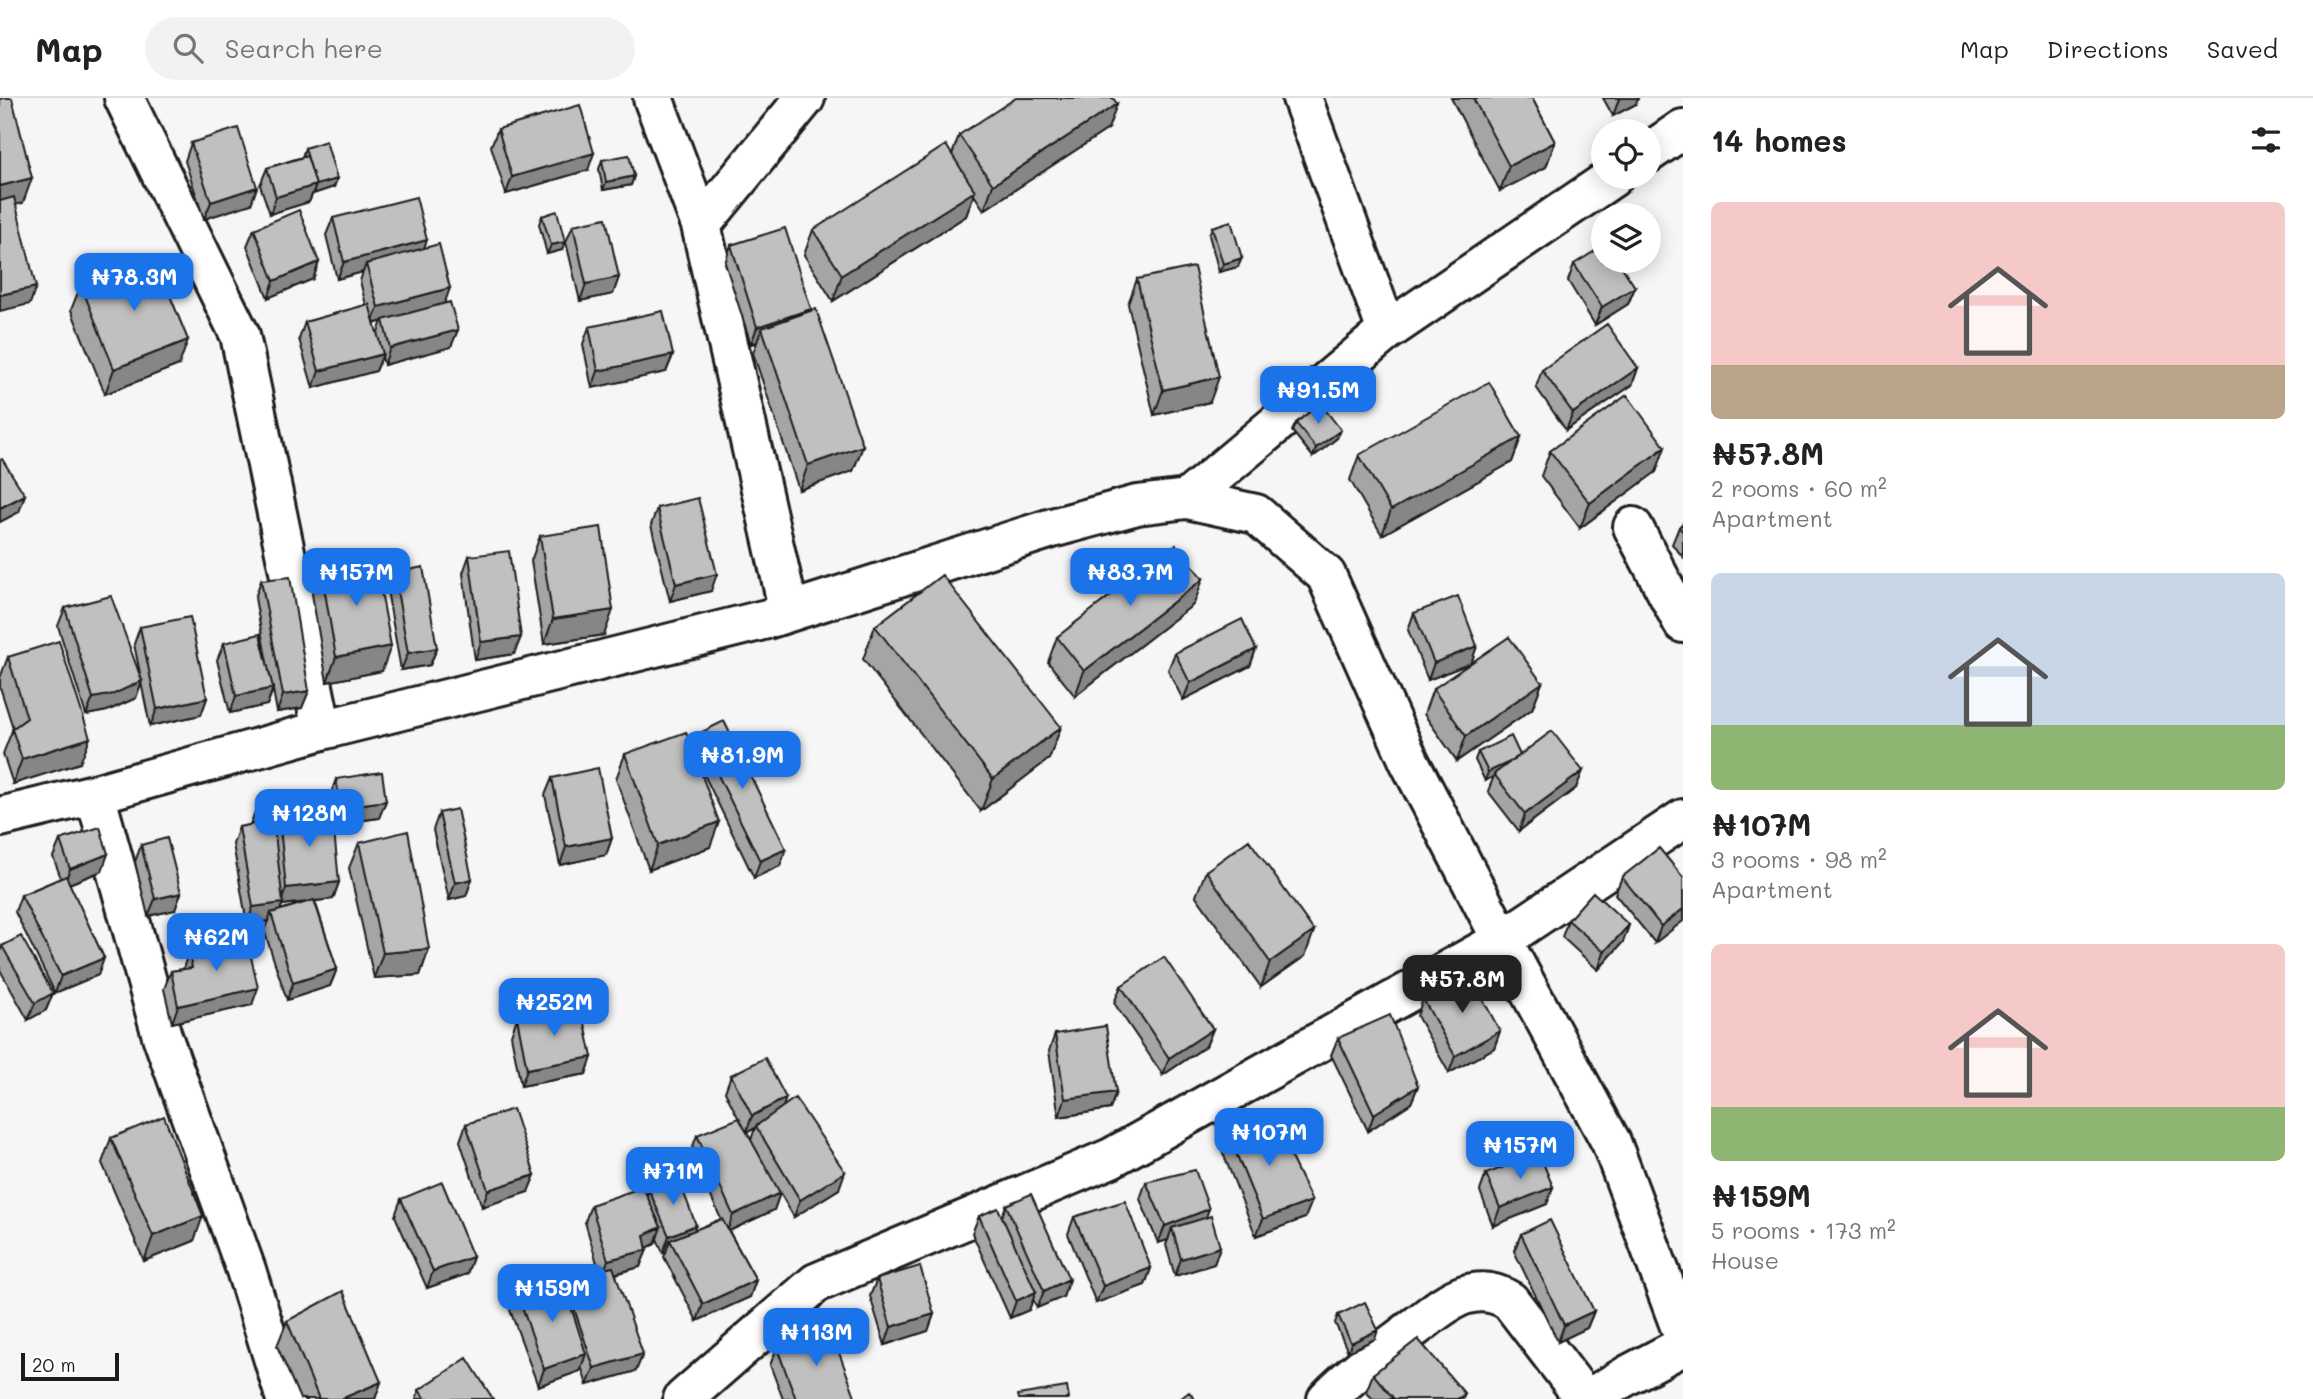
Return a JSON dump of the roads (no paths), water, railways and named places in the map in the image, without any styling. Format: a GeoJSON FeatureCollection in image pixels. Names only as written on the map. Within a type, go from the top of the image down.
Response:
{"type":"FeatureCollection","features":[{"type":"Feature","properties":{"kind":"street"},"geometry":{"type":"LineString","coordinates":[[124,98],[240,335],[322,730]]}},
{"type":"Feature","properties":{"kind":"street"},"geometry":{"type":"LineString","coordinates":[[653,98],[701,225],[789,612]]}},
{"type":"Feature","properties":{"kind":"street"},"geometry":{"type":"LineString","coordinates":[[701,225],[805,98]]}},
{"type":"Feature","properties":{"kind":"street"},"geometry":{"type":"LineString","coordinates":[[1302,98],[1387,331]]}},
{"type":"Feature","properties":{"kind":"street"},"geometry":{"type":"LineString","coordinates":[[1661,144],[1683,129]]}},
{"type":"Feature","properties":{"kind":"street"},"geometry":{"type":"LineString","coordinates":[[1187,499],[1387,331],[1595,189]]}},
{"type":"Feature","properties":{"kind":"street"},"geometry":{"type":"LineString","coordinates":[[0,817],[322,730],[789,612],[1052,528],[1137,505],[1187,499],[1256,514],[1326,575],[1409,761],[1611,1142],[1683,1334]]}},
{"type":"Feature","properties":{"kind":"street"},"geometry":{"type":"LineString","coordinates":[[1633,527],[1683,623]]}},
{"type":"Feature","properties":{"kind":"street"},"geometry":{"type":"LineString","coordinates":[[95,793],[162,1035],[246,1270],[286,1399]]}},
{"type":"Feature","properties":{"kind":"street"},"geometry":{"type":"LineString","coordinates":[[683,1399],[816,1283],[1111,1158],[1502,940],[1683,819]]}},
{"type":"Feature","properties":{"kind":"street"},"geometry":{"type":"LineString","coordinates":[[1327,1399],[1435,1312],[1463,1295],[1482,1292],[1498,1293],[1510,1301],[1586,1399],[1683,1346]]}}]}
